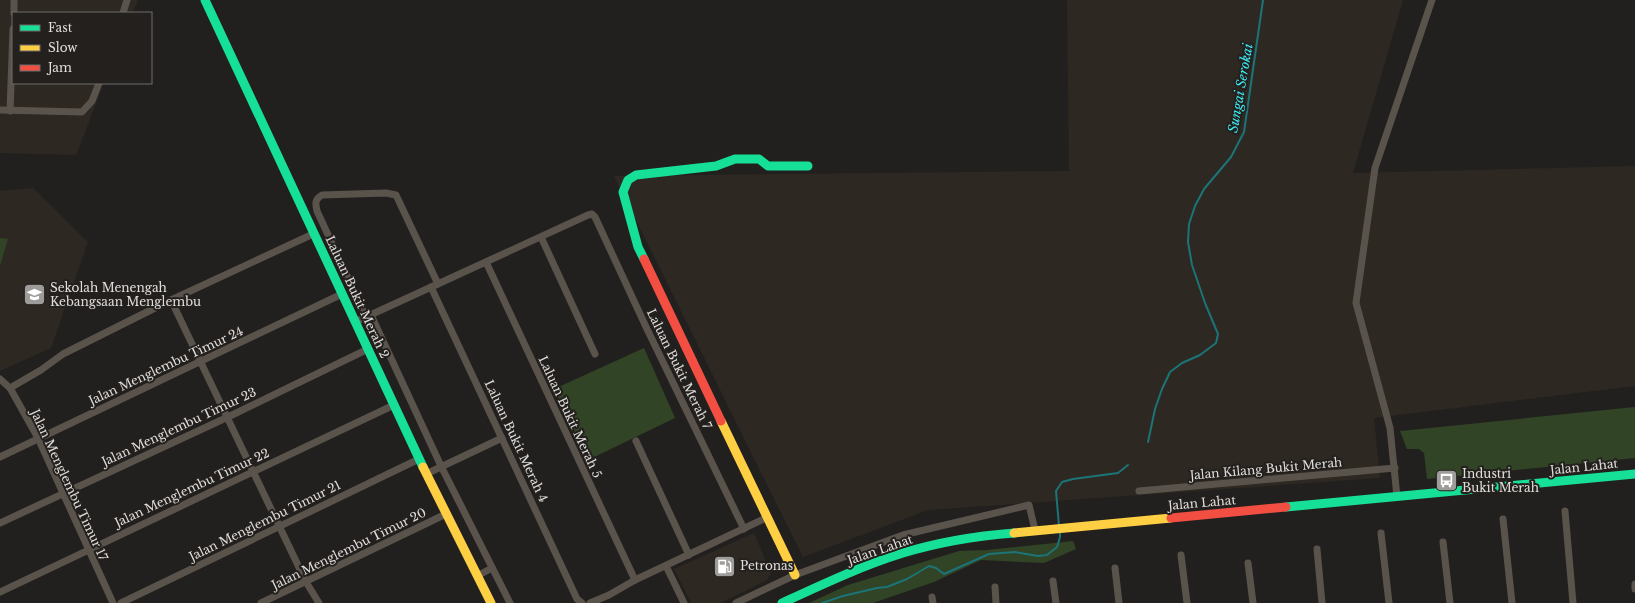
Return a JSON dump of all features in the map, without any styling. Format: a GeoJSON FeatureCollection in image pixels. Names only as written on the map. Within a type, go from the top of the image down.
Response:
{"type":"FeatureCollection","features":[{"type":"Feature","properties":{"kind":"street"},"geometry":{"type":"LineString","coordinates":[[14,0],[14,12]]}},
{"type":"Feature","properties":{"kind":"street"},"geometry":{"type":"LineString","coordinates":[[123,12],[127,0]]}},
{"type":"Feature","properties":{"kind":"street","name":"Laluan Bukit Merah 2"},"geometry":{"type":"LineString","coordinates":[[205,0],[426,474],[491,603]]}},
{"type":"Feature","properties":{"kind":"street"},"geometry":{"type":"LineString","coordinates":[[1397,497],[1390,428],[1356,303],[1374,168],[1432,0]]}},
{"type":"Feature","properties":{"kind":"street"},"geometry":{"type":"LineString","coordinates":[[10,111],[12,60]]}},
{"type":"Feature","properties":{"kind":"street"},"geometry":{"type":"LineString","coordinates":[[0,110],[82,112],[92,101],[99,84]]}},
{"type":"Feature","properties":{"kind":"street"},"geometry":{"type":"LineString","coordinates":[[795,575],[638,247],[623,192],[628,180],[636,175],[716,166],[735,159],[759,159],[768,166],[808,166]]}},
{"type":"Feature","properties":{"kind":"street","name":"Laluan Bukit Merah 2"},"geometry":{"type":"LineString","coordinates":[[435,285],[396,195],[386,193],[322,195],[317,198],[317,211],[441,466],[510,603]]}},
{"type":"Feature","properties":{"kind":"street","name":"Laluan Bukit Merah 7"},"geometry":{"type":"LineString","coordinates":[[541,237],[588,215],[592,214],[595,218],[744,529]]}},
{"type":"Feature","properties":{"kind":"street"},"geometry":{"type":"LineString","coordinates":[[10,388],[41,370],[63,354],[171,300],[313,234]]}},
{"type":"Feature","properties":{"kind":"street"},"geometry":{"type":"LineString","coordinates":[[355,322],[541,237],[595,354]]}},
{"type":"Feature","properties":{"kind":"street","name":"Laluan Bukit Merah 5"},"geometry":{"type":"LineString","coordinates":[[486,262],[635,580]]}},
{"type":"Feature","properties":{"kind":"street","name":"Laluan Bukit Merah 4"},"geometry":{"type":"LineString","coordinates":[[435,285],[502,438],[578,599],[582,603]]}},
{"type":"Feature","properties":{"kind":"street","name":"Jalan Menglembu Timur 24"},"geometry":{"type":"LineString","coordinates":[[0,457],[342,294]]}},
{"type":"Feature","properties":{"kind":"street"},"geometry":{"type":"LineString","coordinates":[[171,300],[200,362],[228,416],[306,582],[319,603]]}},
{"type":"Feature","properties":{"kind":"street","name":"Jalan Menglembu Timur 23"},"geometry":{"type":"LineString","coordinates":[[0,523],[368,349]]}},
{"type":"Feature","properties":{"kind":"street","name":"Jalan Menglembu Timur 17"},"geometry":{"type":"LineString","coordinates":[[0,379],[10,388],[38,438],[87,550],[113,603]]}},
{"type":"Feature","properties":{"kind":"street","name":"Jalan Menglembu Timur 22"},"geometry":{"type":"LineString","coordinates":[[0,592],[394,405]]}},
{"type":"Feature","properties":{"kind":"street"},"geometry":{"type":"LineString","coordinates":[[426,474],[502,438]]}},
{"type":"Feature","properties":{"kind":"street"},"geometry":{"type":"LineString","coordinates":[[636,441],[689,555]]}},
{"type":"Feature","properties":{"kind":"street","name":"Jalan Menglembu Timur 21"},"geometry":{"type":"LineString","coordinates":[[121,603],[419,459]]}},
{"type":"Feature","properties":{"kind":"street","name":"Jalan Kilang Bukit Merah"},"geometry":{"type":"LineString","coordinates":[[1140,491],[1395,468]]}},
{"type":"Feature","properties":{"kind":"street","name":"Jalan Lahat"},"geometry":{"type":"LineString","coordinates":[[782,603],[843,575],[906,552],[981,536],[1635,474]]}},
{"type":"Feature","properties":{"kind":"street"},"geometry":{"type":"LineString","coordinates":[[736,603],[795,575],[903,534],[1029,505],[1035,530]]}},
{"type":"Feature","properties":{"kind":"street"},"geometry":{"type":"LineString","coordinates":[[1566,511],[1573,603]]}},
{"type":"Feature","properties":{"kind":"street","name":"Jalan Menglembu Timur 20"},"geometry":{"type":"LineString","coordinates":[[261,603],[446,514]]}},
{"type":"Feature","properties":{"kind":"street"},"geometry":{"type":"LineString","coordinates":[[590,603],[609,595],[635,580],[768,518]]}},
{"type":"Feature","properties":{"kind":"street"},"geometry":{"type":"LineString","coordinates":[[1503,519],[1512,603]]}},
{"type":"Feature","properties":{"kind":"street"},"geometry":{"type":"LineString","coordinates":[[1381,533],[1389,603]]}},
{"type":"Feature","properties":{"kind":"street"},"geometry":{"type":"LineString","coordinates":[[1443,542],[1450,603]]}},
{"type":"Feature","properties":{"kind":"street"},"geometry":{"type":"LineString","coordinates":[[1317,549],[1322,603]]}},
{"type":"Feature","properties":{"kind":"street"},"geometry":{"type":"LineString","coordinates":[[1181,555],[1187,603]]}},
{"type":"Feature","properties":{"kind":"street"},"geometry":{"type":"LineString","coordinates":[[1248,563],[1253,603]]}},
{"type":"Feature","properties":{"kind":"street"},"geometry":{"type":"LineString","coordinates":[[666,566],[684,603]]}},
{"type":"Feature","properties":{"kind":"street"},"geometry":{"type":"LineString","coordinates":[[477,576],[492,568]]}},
{"type":"Feature","properties":{"kind":"street"},"geometry":{"type":"LineString","coordinates":[[1115,568],[1119,603]]}},
{"type":"Feature","properties":{"kind":"street"},"geometry":{"type":"LineString","coordinates":[[1053,581],[1056,603]]}},
{"type":"Feature","properties":{"kind":"street"},"geometry":{"type":"LineString","coordinates":[[1635,584],[1635,589]]}},
{"type":"Feature","properties":{"kind":"street"},"geometry":{"type":"LineString","coordinates":[[995,587],[996,603]]}},
{"type":"Feature","properties":{"kind":"shaded area"},"geometry":{"type":"Polygon","coordinates":[[[0,0],[138,0],[132,12],[12,12],[12,84],[104,84],[76,155],[0,153],[0,0]]]}},
{"type":"Feature","properties":{"kind":"shaded area"},"geometry":{"type":"Polygon","coordinates":[[[1067,0],[1403,0],[1353,173],[1635,166],[1635,386],[1374,418],[1380,478],[928,510],[803,557],[614,176],[1069,171],[1067,0]]]}},
{"type":"Feature","properties":{"kind":"shaded area","name":"Sekolah Menengah Kebangsaan Menglembu"},"geometry":{"type":"Polygon","coordinates":[[[33,188],[88,242],[51,348],[0,371],[0,191],[33,188]]]}},
{"type":"Feature","properties":{"kind":"shaded area"},"geometry":{"type":"Polygon","coordinates":[[[754,533],[771,573],[767,580],[721,603],[691,603],[674,569],[754,533]]]}},
{"type":"Feature","properties":{"kind":"green space"},"geometry":{"type":"Polygon","coordinates":[[[0,238],[8,239],[0,266],[0,238]]]}},
{"type":"Feature","properties":{"kind":"green space"},"geometry":{"type":"Polygon","coordinates":[[[644,348],[675,418],[588,460],[554,389],[644,348]]]}},
{"type":"Feature","properties":{"kind":"green space"},"geometry":{"type":"Polygon","coordinates":[[[1635,407],[1635,458],[1427,479],[1424,453],[1419,449],[1407,449],[1400,431],[1635,407]]]}},
{"type":"Feature","properties":{"kind":"green space"},"geometry":{"type":"Polygon","coordinates":[[[1073,541],[1076,549],[1044,563],[981,560],[934,582],[873,603],[809,603],[848,585],[959,551],[987,550],[1073,541]]]}},
{"type":"Feature","properties":{"kind":"waterway","name":"Sungai Serokai"},"geometry":{"type":"LineString","coordinates":[[1148,442],[1155,409],[1170,372],[1182,363],[1200,355],[1216,343],[1218,334],[1205,303],[1192,265],[1188,242],[1189,224],[1195,206],[1204,189],[1231,157],[1244,132],[1263,0]]}},
{"type":"Feature","properties":{"kind":"waterway","name":"Sungai Serokai"},"geometry":{"type":"LineString","coordinates":[[1059,526],[1056,491],[1062,482],[1073,479],[1118,473],[1128,465]]}},
{"type":"Feature","properties":{"kind":"waterway","name":"Sungai Serokai"},"geometry":{"type":"LineString","coordinates":[[822,603],[843,596],[887,587],[907,579],[929,566],[936,568],[944,574],[989,554],[1015,552],[1038,556],[1047,555],[1057,547],[1060,532]]}},
{"type":"Feature","properties":{"kind":"traffic: fast"},"geometry":{"type":"LineString","coordinates":[[205,0],[423,467]]}},
{"type":"Feature","properties":{"kind":"traffic: fast"},"geometry":{"type":"LineString","coordinates":[[644,259],[638,247],[623,192],[628,180],[636,175],[716,166],[735,159],[759,159],[768,166],[808,166]]}},
{"type":"Feature","properties":{"kind":"traffic: fast"},"geometry":{"type":"LineString","coordinates":[[1286,507],[1635,474]]}},
{"type":"Feature","properties":{"kind":"traffic: fast"},"geometry":{"type":"LineString","coordinates":[[782,603],[857,570],[903,553],[958,540],[1014,533]]}},
{"type":"Feature","properties":{"kind":"traffic: slow"},"geometry":{"type":"LineString","coordinates":[[721,421],[795,575]]}},
{"type":"Feature","properties":{"kind":"traffic: slow"},"geometry":{"type":"LineString","coordinates":[[423,467],[491,603]]}},
{"type":"Feature","properties":{"kind":"traffic: slow"},"geometry":{"type":"LineString","coordinates":[[1014,533],[1171,518]]}},
{"type":"Feature","properties":{"kind":"traffic: jam"},"geometry":{"type":"LineString","coordinates":[[644,259],[721,421]]}},
{"type":"Feature","properties":{"kind":"traffic: jam"},"geometry":{"type":"LineString","coordinates":[[1171,518],[1286,507]]}},
{"type":"Feature","properties":{"kind":"place","name":"Sekolah Menengah Kebangsaan Menglembu"},"geometry":{"type":"Point","coordinates":[35,295]}},
{"type":"Feature","properties":{"kind":"place","name":"Industri Bukit Merah"},"geometry":{"type":"Point","coordinates":[1446,481]}},
{"type":"Feature","properties":{"kind":"place","name":"Petronas"},"geometry":{"type":"Point","coordinates":[725,566]}}]}
